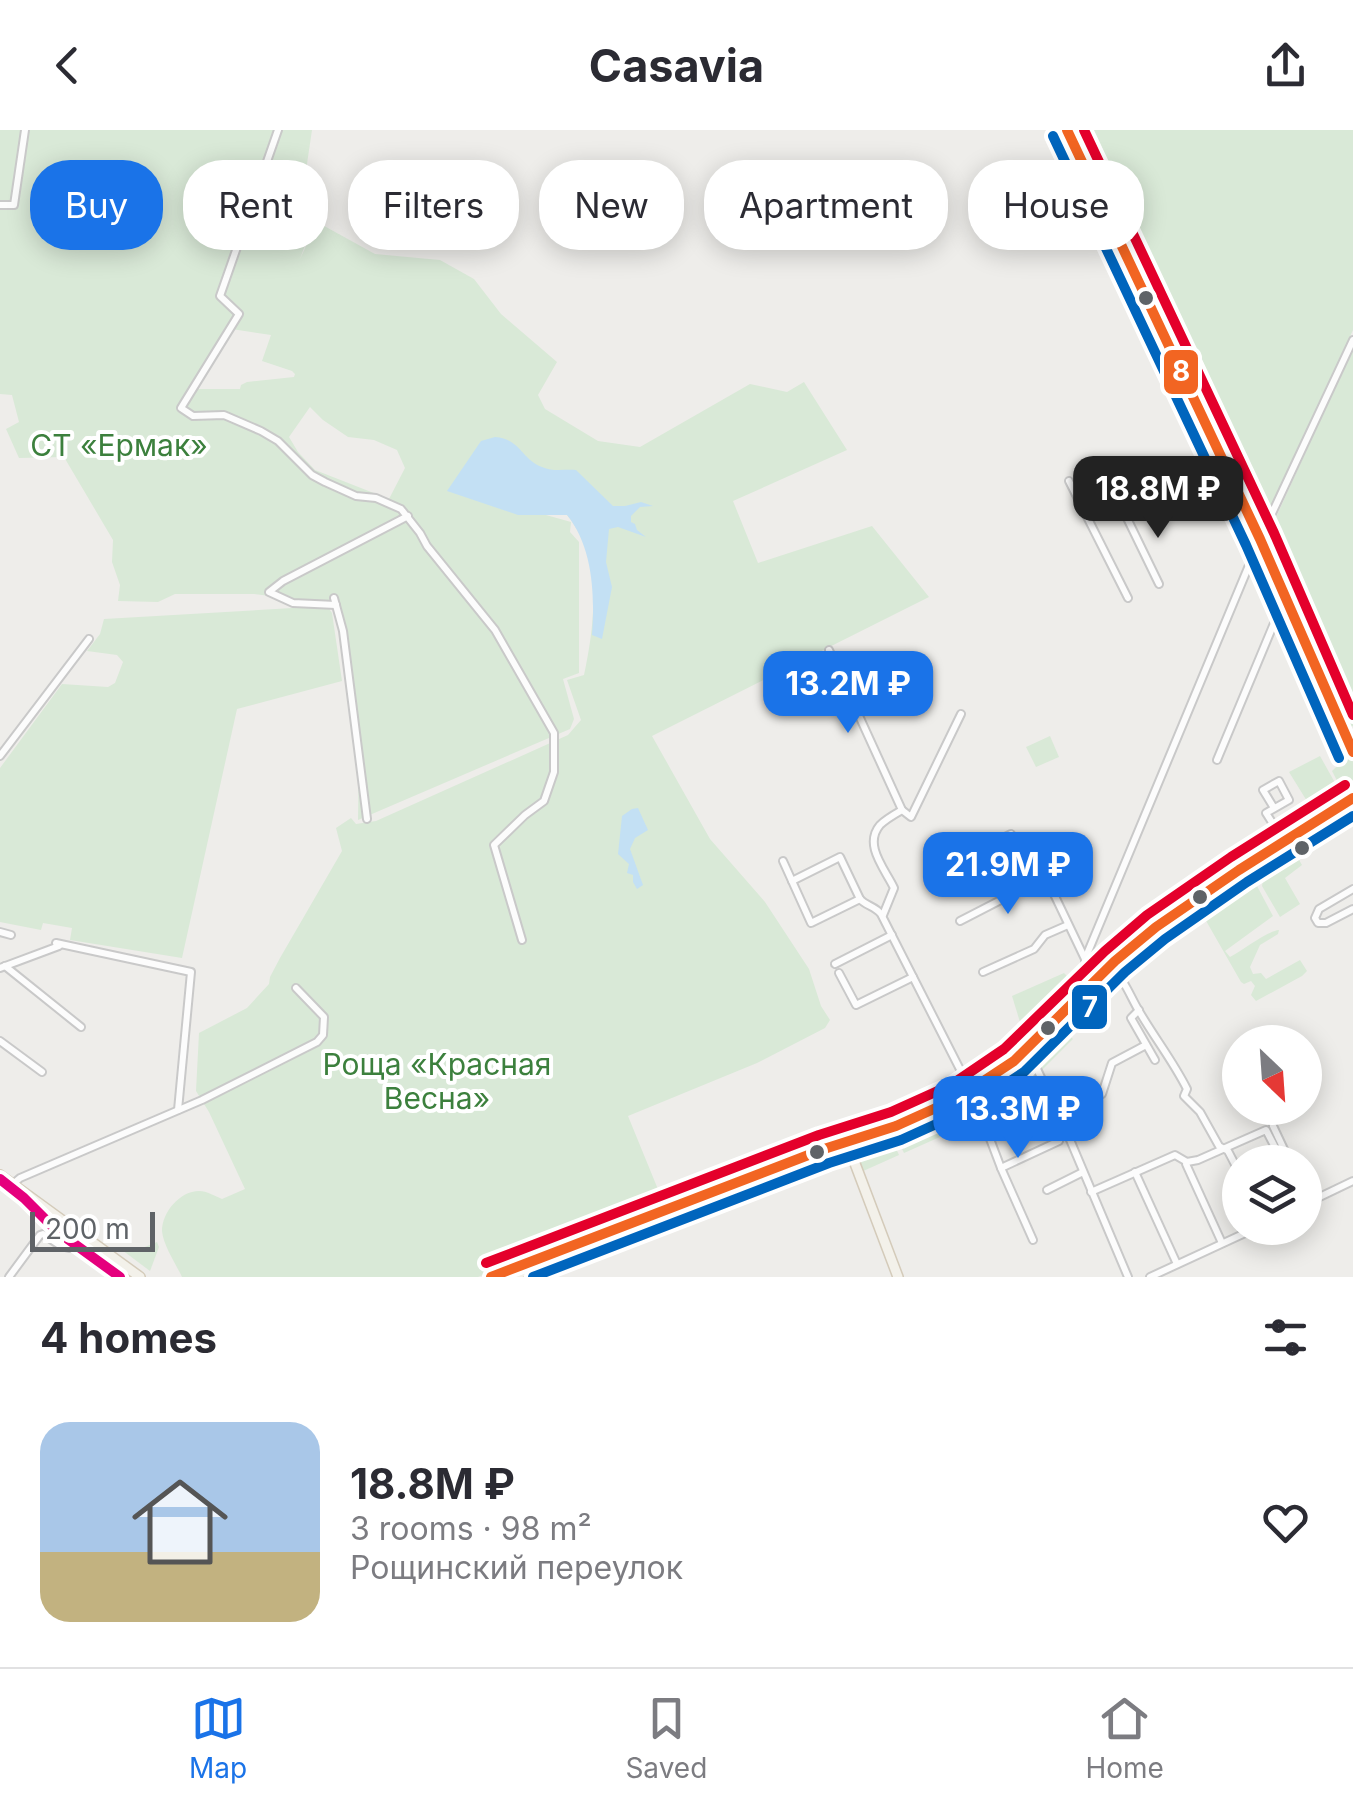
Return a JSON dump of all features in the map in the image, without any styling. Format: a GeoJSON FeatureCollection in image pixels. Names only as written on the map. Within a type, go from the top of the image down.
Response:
{"type":"FeatureCollection","features":[{"type":"Feature","properties":{"kind":"main road"},"geometry":{"type":"LineString","coordinates":[[1067,130],[1260,539],[1353,752]]}},
{"type":"Feature","properties":{"kind":"main road"},"geometry":{"type":"LineString","coordinates":[[972,1092],[1014,1061],[1130,949],[1353,800]]}},
{"type":"Feature","properties":{"kind":"main road"},"geometry":{"type":"LineString","coordinates":[[510,1277],[938,1112],[1000,1076],[1053,1029],[1092,986],[1193,904],[1353,800]]}},
{"type":"Feature","properties":{"kind":"main road"},"geometry":{"type":"LineString","coordinates":[[491,1277],[824,1149],[848,1145]]}},
{"type":"Feature","properties":{"kind":"main road"},"geometry":{"type":"LineString","coordinates":[[848,1145],[898,1277]]}},
{"type":"Feature","properties":{"kind":"main road"},"geometry":{"type":"LineString","coordinates":[[0,1175],[140,1277]]}},
{"type":"Feature","properties":{"kind":"street"},"geometry":{"type":"LineString","coordinates":[[0,206],[14,206],[25,130]]}},
{"type":"Feature","properties":{"kind":"street"},"geometry":{"type":"LineString","coordinates":[[278,130],[220,296],[239,314],[181,408],[193,416],[224,415],[261,431],[278,441],[312,474],[356,496],[376,498],[400,509],[495,630],[554,733],[554,772],[544,802],[494,845],[522,940]]}},
{"type":"Feature","properties":{"kind":"street"},"geometry":{"type":"LineString","coordinates":[[1085,960],[1260,539],[1353,340]]}},
{"type":"Feature","properties":{"kind":"street"},"geometry":{"type":"LineString","coordinates":[[1069,481],[1128,598]]}},
{"type":"Feature","properties":{"kind":"street"},"geometry":{"type":"LineString","coordinates":[[1125,514],[1159,584]]}},
{"type":"Feature","properties":{"kind":"street"},"geometry":{"type":"LineString","coordinates":[[367,818],[344,630],[335,602],[293,603],[270,592],[283,580],[408,516]]}},
{"type":"Feature","properties":{"kind":"street"},"geometry":{"type":"LineString","coordinates":[[1217,760],[1286,596]]}},
{"type":"Feature","properties":{"kind":"street"},"geometry":{"type":"LineString","coordinates":[[0,756],[90,640]]}},
{"type":"Feature","properties":{"kind":"street"},"geometry":{"type":"LineString","coordinates":[[829,650],[902,810],[911,817],[962,714]]}},
{"type":"Feature","properties":{"kind":"street"},"geometry":{"type":"LineString","coordinates":[[1274,808],[1266,813],[1285,842]]}},
{"type":"Feature","properties":{"kind":"street"},"geometry":{"type":"LineString","coordinates":[[882,916],[894,888],[877,858],[873,839],[880,826],[902,810]]}},
{"type":"Feature","properties":{"kind":"street"},"geometry":{"type":"LineString","coordinates":[[938,871],[1011,834],[1036,882]]}},
{"type":"Feature","properties":{"kind":"street"},"geometry":{"type":"LineString","coordinates":[[792,880],[840,857],[860,899],[877,908],[972,1092],[1033,1240]]}},
{"type":"Feature","properties":{"kind":"street"},"geometry":{"type":"LineString","coordinates":[[783,861],[811,923],[860,899]]}},
{"type":"Feature","properties":{"kind":"street"},"geometry":{"type":"LineString","coordinates":[[960,921],[1044,880],[1102,1000]]}},
{"type":"Feature","properties":{"kind":"street"},"geometry":{"type":"LineString","coordinates":[[1353,889],[1319,909],[1315,918],[1318,923],[1326,923],[1353,909]]}},
{"type":"Feature","properties":{"kind":"street"},"geometry":{"type":"LineString","coordinates":[[983,972],[1034,948],[1045,936],[1068,924]]}},
{"type":"Feature","properties":{"kind":"street"},"geometry":{"type":"LineString","coordinates":[[0,932],[11,935]]}},
{"type":"Feature","properties":{"kind":"street"},"geometry":{"type":"LineString","coordinates":[[835,964],[892,935]]}},
{"type":"Feature","properties":{"kind":"street"},"geometry":{"type":"LineString","coordinates":[[80,1027],[3,967],[58,944],[191,972],[178,1111]]}},
{"type":"Feature","properties":{"kind":"street"},"geometry":{"type":"LineString","coordinates":[[1112,969],[1122,978],[1138,1010],[1176,1066],[1187,1088],[1184,1096],[1200,1112],[1222,1147]]}},
{"type":"Feature","properties":{"kind":"street"},"geometry":{"type":"LineString","coordinates":[[839,973],[856,1005],[913,978]]}},
{"type":"Feature","properties":{"kind":"street"},"geometry":{"type":"LineString","coordinates":[[1053,1029],[1059,1028],[1066,1036],[1122,978]]}},
{"type":"Feature","properties":{"kind":"street"},"geometry":{"type":"LineString","coordinates":[[12,1184],[202,1103],[318,1042],[323,1035],[324,1017],[296,988]]}},
{"type":"Feature","properties":{"kind":"street"},"geometry":{"type":"LineString","coordinates":[[1138,1010],[1131,1018],[1155,1060]]}},
{"type":"Feature","properties":{"kind":"street"},"geometry":{"type":"LineString","coordinates":[[0,1041],[42,1072]]}},
{"type":"Feature","properties":{"kind":"street"},"geometry":{"type":"LineString","coordinates":[[1102,1094],[1112,1063],[1146,1045]]}},
{"type":"Feature","properties":{"kind":"street"},"geometry":{"type":"LineString","coordinates":[[1029,1052],[1128,1277]]}},
{"type":"Feature","properties":{"kind":"street"},"geometry":{"type":"LineString","coordinates":[[984,1125],[1018,1109]]}},
{"type":"Feature","properties":{"kind":"street"},"geometry":{"type":"LineString","coordinates":[[1273,1126],[1282,1145]]}},
{"type":"Feature","properties":{"kind":"street"},"geometry":{"type":"LineString","coordinates":[[1231,1145],[1266,1130],[1274,1145]]}},
{"type":"Feature","properties":{"kind":"street"},"geometry":{"type":"LineString","coordinates":[[1001,1168],[1059,1141]]}},
{"type":"Feature","properties":{"kind":"street"},"geometry":{"type":"LineString","coordinates":[[1091,1192],[1174,1154],[1187,1162],[1222,1149]]}},
{"type":"Feature","properties":{"kind":"street"},"geometry":{"type":"LineString","coordinates":[[1150,1277],[1222,1243],[1187,1162]]}},
{"type":"Feature","properties":{"kind":"street"},"geometry":{"type":"LineString","coordinates":[[1048,1190],[1083,1172]]}},
{"type":"Feature","properties":{"kind":"street"},"geometry":{"type":"LineString","coordinates":[[1135,1172],[1177,1264]]}},
{"type":"Feature","properties":{"kind":"street"},"geometry":{"type":"LineString","coordinates":[[1322,1196],[1353,1180]]}},
{"type":"Feature","properties":{"kind":"street"},"geometry":{"type":"LineString","coordinates":[[10,1277],[40,1235],[70,1248],[84,1234]]}},
{"type":"Feature","properties":{"kind":"green space","name":"Роща «Красная Весна»"},"geometry":{"type":"Polygon","coordinates":[[[0,130],[312,130],[308,160],[183,160],[183,250],[303,250],[300,259],[304,250],[328,250],[328,228],[348,239],[348,250],[440,260],[474,279],[501,314],[557,362],[538,395],[545,409],[598,441],[640,447],[750,384],[787,392],[804,382],[847,450],[733,501],[758,563],[872,526],[929,597],[652,736],[710,839],[765,902],[809,969],[830,1020],[825,1028],[757,1063],[628,1116],[664,1204],[478,1277],[182,1277],[162,1231],[169,1210],[192,1192],[222,1199],[245,1189],[196,1091],[199,1033],[247,1008],[269,984],[342,851],[336,828],[351,818],[356,824],[376,821],[568,735],[581,720],[567,680],[584,675],[593,613],[591,571],[579,532],[567,515],[546,515],[571,522],[570,532],[579,542],[579,673],[563,679],[574,719],[570,729],[358,820],[359,754],[342,619],[326,603],[254,594],[175,594],[158,602],[118,601],[120,585],[112,562],[113,540],[64,457],[19,458],[6,429],[19,422],[12,395],[0,394],[0,130]],[[225,328],[193,389],[240,389],[247,382],[294,377],[292,371],[262,361],[271,335],[225,328]],[[310,407],[289,437],[298,452],[315,470],[389,499],[405,468],[397,450],[374,440],[348,437],[310,407]]]}},
{"type":"Feature","properties":{"kind":"green space"},"geometry":{"type":"Polygon","coordinates":[[[1075,130],[1353,130],[1353,330],[1261,529],[1131,250],[1144,250],[1144,160],[1089,160],[1075,130]]]}},
{"type":"Feature","properties":{"kind":"green space"},"geometry":{"type":"Polygon","coordinates":[[[1353,348],[1353,726],[1351,727],[1267,537],[1353,348]]]}},
{"type":"Feature","properties":{"kind":"green space"},"geometry":{"type":"Polygon","coordinates":[[[327,606],[332,613],[342,681],[237,709],[182,958],[70,940],[72,928],[43,923],[41,930],[0,922],[0,768],[62,684],[108,687],[115,683],[123,662],[117,655],[87,651],[100,634],[104,619],[327,606]]]}},
{"type":"Feature","properties":{"kind":"green space"},"geometry":{"type":"Polygon","coordinates":[[[1050,736],[1059,757],[1036,767],[1026,747],[1050,736]]]}},
{"type":"Feature","properties":{"kind":"green space"},"geometry":{"type":"Polygon","coordinates":[[[1350,754],[1353,787],[1344,794],[1332,771],[1350,754]]]}},
{"type":"Feature","properties":{"kind":"green space"},"geometry":{"type":"Polygon","coordinates":[[[1320,756],[1343,797],[1283,837],[1277,827],[1310,806],[1289,772],[1320,756]]]}},
{"type":"Feature","properties":{"kind":"green space"},"geometry":{"type":"Polygon","coordinates":[[[1334,822],[1345,824],[1310,848],[1306,836],[1334,822]]]}},
{"type":"Feature","properties":{"kind":"green space"},"geometry":{"type":"Polygon","coordinates":[[[1287,849],[1298,854],[1258,879],[1252,871],[1287,849]]]}},
{"type":"Feature","properties":{"kind":"green space"},"geometry":{"type":"Polygon","coordinates":[[[1296,858],[1302,865],[1285,878],[1300,904],[1280,917],[1262,886],[1263,880],[1296,858]]]}},
{"type":"Feature","properties":{"kind":"green space"},"geometry":{"type":"Polygon","coordinates":[[[1245,877],[1253,884],[1203,917],[1198,910],[1245,877]]]}},
{"type":"Feature","properties":{"kind":"green space"},"geometry":{"type":"Polygon","coordinates":[[[1257,886],[1273,916],[1225,951],[1230,957],[1279,930],[1260,945],[1250,967],[1253,974],[1261,973],[1266,979],[1300,960],[1307,971],[1256,1001],[1251,995],[1255,986],[1251,981],[1241,982],[1205,919],[1257,886]]]}},
{"type":"Feature","properties":{"kind":"green space"},"geometry":{"type":"Polygon","coordinates":[[[1192,911],[1196,919],[1157,952],[1151,945],[1119,969],[1152,939],[1192,911]]]}},
{"type":"Feature","properties":{"kind":"green space"},"geometry":{"type":"Polygon","coordinates":[[[1064,973],[1067,976],[1020,1022],[1012,996],[1064,973]]]}},
{"type":"Feature","properties":{"kind":"green space"},"geometry":{"type":"Polygon","coordinates":[[[1079,982],[1081,989],[1012,1057],[988,1071],[986,1066],[1079,982]]]}},
{"type":"Feature","properties":{"kind":"green space"},"geometry":{"type":"Polygon","coordinates":[[[1060,1026],[1073,1039],[1041,1071],[1033,1054],[1060,1026]]]}},
{"type":"Feature","properties":{"kind":"green space"},"geometry":{"type":"Polygon","coordinates":[[[1028,1059],[1049,1098],[1021,1112],[1018,1106],[985,1120],[977,1098],[1028,1059]]]}},
{"type":"Feature","properties":{"kind":"green space"},"geometry":{"type":"Polygon","coordinates":[[[961,1076],[966,1086],[962,1092],[898,1121],[896,1118],[933,1100],[961,1076]]]}},
{"type":"Feature","properties":{"kind":"green space"},"geometry":{"type":"Polygon","coordinates":[[[972,1100],[978,1120],[904,1153],[894,1133],[972,1100]]]}},
{"type":"Feature","properties":{"kind":"green space"},"geometry":{"type":"Polygon","coordinates":[[[890,1135],[899,1155],[861,1172],[853,1150],[890,1135]]]}},
{"type":"Feature","properties":{"kind":"green space"},"geometry":{"type":"Polygon","coordinates":[[[836,1155],[844,1158],[840,1163],[543,1277],[519,1277],[801,1169],[805,1171],[836,1155]]]}},
{"type":"Feature","properties":{"kind":"green space"},"geometry":{"type":"Polygon","coordinates":[[[157,1242],[159,1247],[150,1271],[122,1250],[139,1252],[157,1242]]]}},
{"type":"Feature","properties":{"kind":"water"},"geometry":{"type":"Polygon","coordinates":[[[495,437],[510,441],[542,467],[576,470],[613,506],[641,502],[653,506],[640,507],[631,516],[631,522],[646,537],[618,527],[609,529],[606,562],[612,587],[602,639],[592,635],[587,556],[567,515],[518,515],[447,491],[481,441],[495,437]]]}},
{"type":"Feature","properties":{"kind":"water"},"geometry":{"type":"Polygon","coordinates":[[[638,808],[648,830],[635,838],[630,849],[643,885],[637,889],[633,875],[627,873],[629,864],[618,854],[622,816],[638,808]]]}},
{"type":"Feature","properties":{"kind":"transit line","name":"8"},"geometry":{"type":"LineString","coordinates":[[1067,130],[1260,539],[1353,752]]}},
{"type":"Feature","properties":{"kind":"transit line"},"geometry":{"type":"LineString","coordinates":[[1084,130],[1274,533],[1353,715]]}},
{"type":"Feature","properties":{"kind":"transit line","name":"7"},"geometry":{"type":"LineString","coordinates":[[1053,136],[1246,545],[1339,758]]}},
{"type":"Feature","properties":{"kind":"transit line"},"geometry":{"type":"LineString","coordinates":[[486,1263],[819,1135],[891,1112],[951,1085],[1004,1049],[1147,915],[1345,785]]}},
{"type":"Feature","properties":{"kind":"transit line","name":"8"},"geometry":{"type":"LineString","coordinates":[[491,1277],[824,1149],[896,1126],[958,1098],[1014,1061],[1115,961],[1156,927],[1353,798]]}},
{"type":"Feature","properties":{"kind":"transit line","name":"7"},"geometry":{"type":"LineString","coordinates":[[533,1277],[829,1163],[901,1140],[965,1111],[1024,1072],[1125,972],[1165,939],[1353,816]]}},
{"type":"Feature","properties":{"kind":"transit line"},"geometry":{"type":"LineString","coordinates":[[0,1179],[58,1232],[120,1277]]}},
{"type":"Feature","properties":{"kind":"park label","name":"СТ «Ермак»"},"geometry":{"type":"Point","coordinates":[119,445]}}]}
